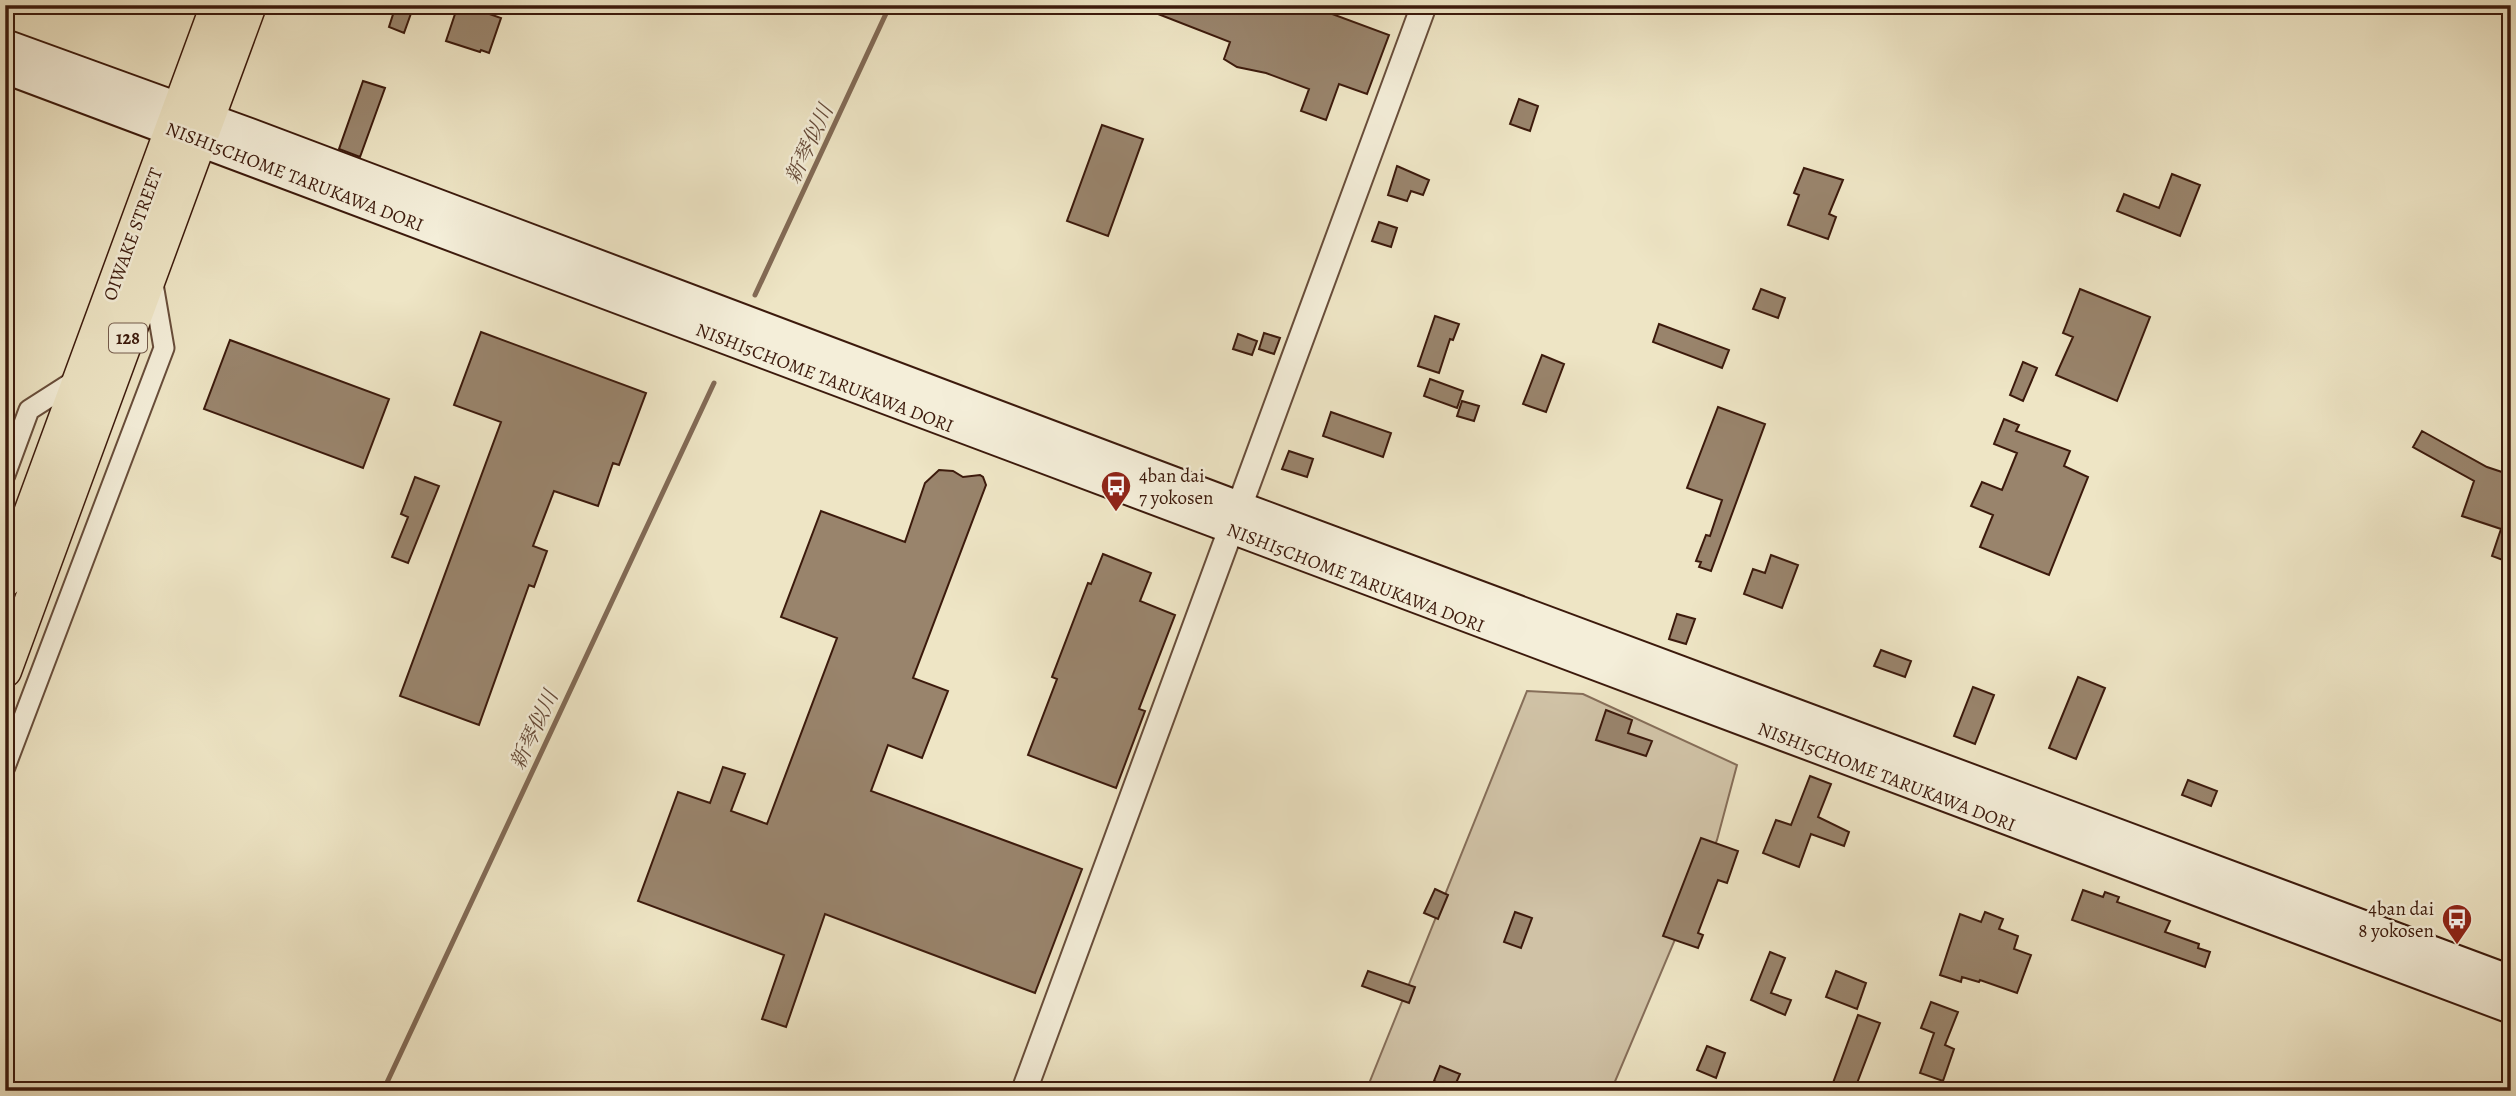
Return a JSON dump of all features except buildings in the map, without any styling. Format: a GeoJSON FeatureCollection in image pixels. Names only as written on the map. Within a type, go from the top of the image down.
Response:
{"type":"FeatureCollection","features":[{"type":"Feature","properties":{"kind":"main road","name":"OIWAKE STREET"},"geometry":{"type":"LineString","coordinates":[[5,581],[80,378],[190,124],[217,5]]}},
{"type":"Feature","properties":{"kind":"main road","name":"128"},"geometry":{"type":"LineString","coordinates":[[5,671],[152,274],[190,124],[250,5]]}},
{"type":"Feature","properties":{"kind":"main road","name":"NISHI5CHOME TARUKAWA DORI"},"geometry":{"type":"LineString","coordinates":[[5,44],[190,124],[1235,518],[2511,1009]]}},
{"type":"Feature","properties":{"kind":"main road","name":"NISHI5CHOME TARUKAWA DORI"},"geometry":{"type":"LineString","coordinates":[[5,69],[190,124]]}},
{"type":"Feature","properties":{"kind":"main road","name":"NISHI5CHOME TARUKAWA DORI"},"geometry":{"type":"LineString","coordinates":[[1235,518],[2511,980]]}},
{"type":"Feature","properties":{"kind":"street"},"geometry":{"type":"LineString","coordinates":[[1024,1091],[1424,5]]}},
{"type":"Feature","properties":{"kind":"street"},"geometry":{"type":"LineString","coordinates":[[5,767],[164,348],[152,274]]}},
{"type":"Feature","properties":{"kind":"street"},"geometry":{"type":"LineString","coordinates":[[5,475],[29,410],[80,378]]}},
{"type":"Feature","properties":{"kind":"shaded area"},"geometry":{"type":"Polygon","coordinates":[[[1527,691],[1583,694],[1737,765],[1717,840],[1611,1091],[1366,1091],[1527,691]]]}},
{"type":"Feature","properties":{"kind":"waterway","name":"新琴似川"},"geometry":{"type":"LineString","coordinates":[[755,295],[890,5]]}},
{"type":"Feature","properties":{"kind":"waterway","name":"新琴似川"},"geometry":{"type":"LineString","coordinates":[[383,1091],[714,383]]}},
{"type":"Feature","properties":{"kind":"place","name":"4ban dai 7 yokosen"},"geometry":{"type":"Point","coordinates":[1116,513]}},
{"type":"Feature","properties":{"kind":"place","name":"4ban dai 8 yokosen"},"geometry":{"type":"Point","coordinates":[2457,946]}}]}
